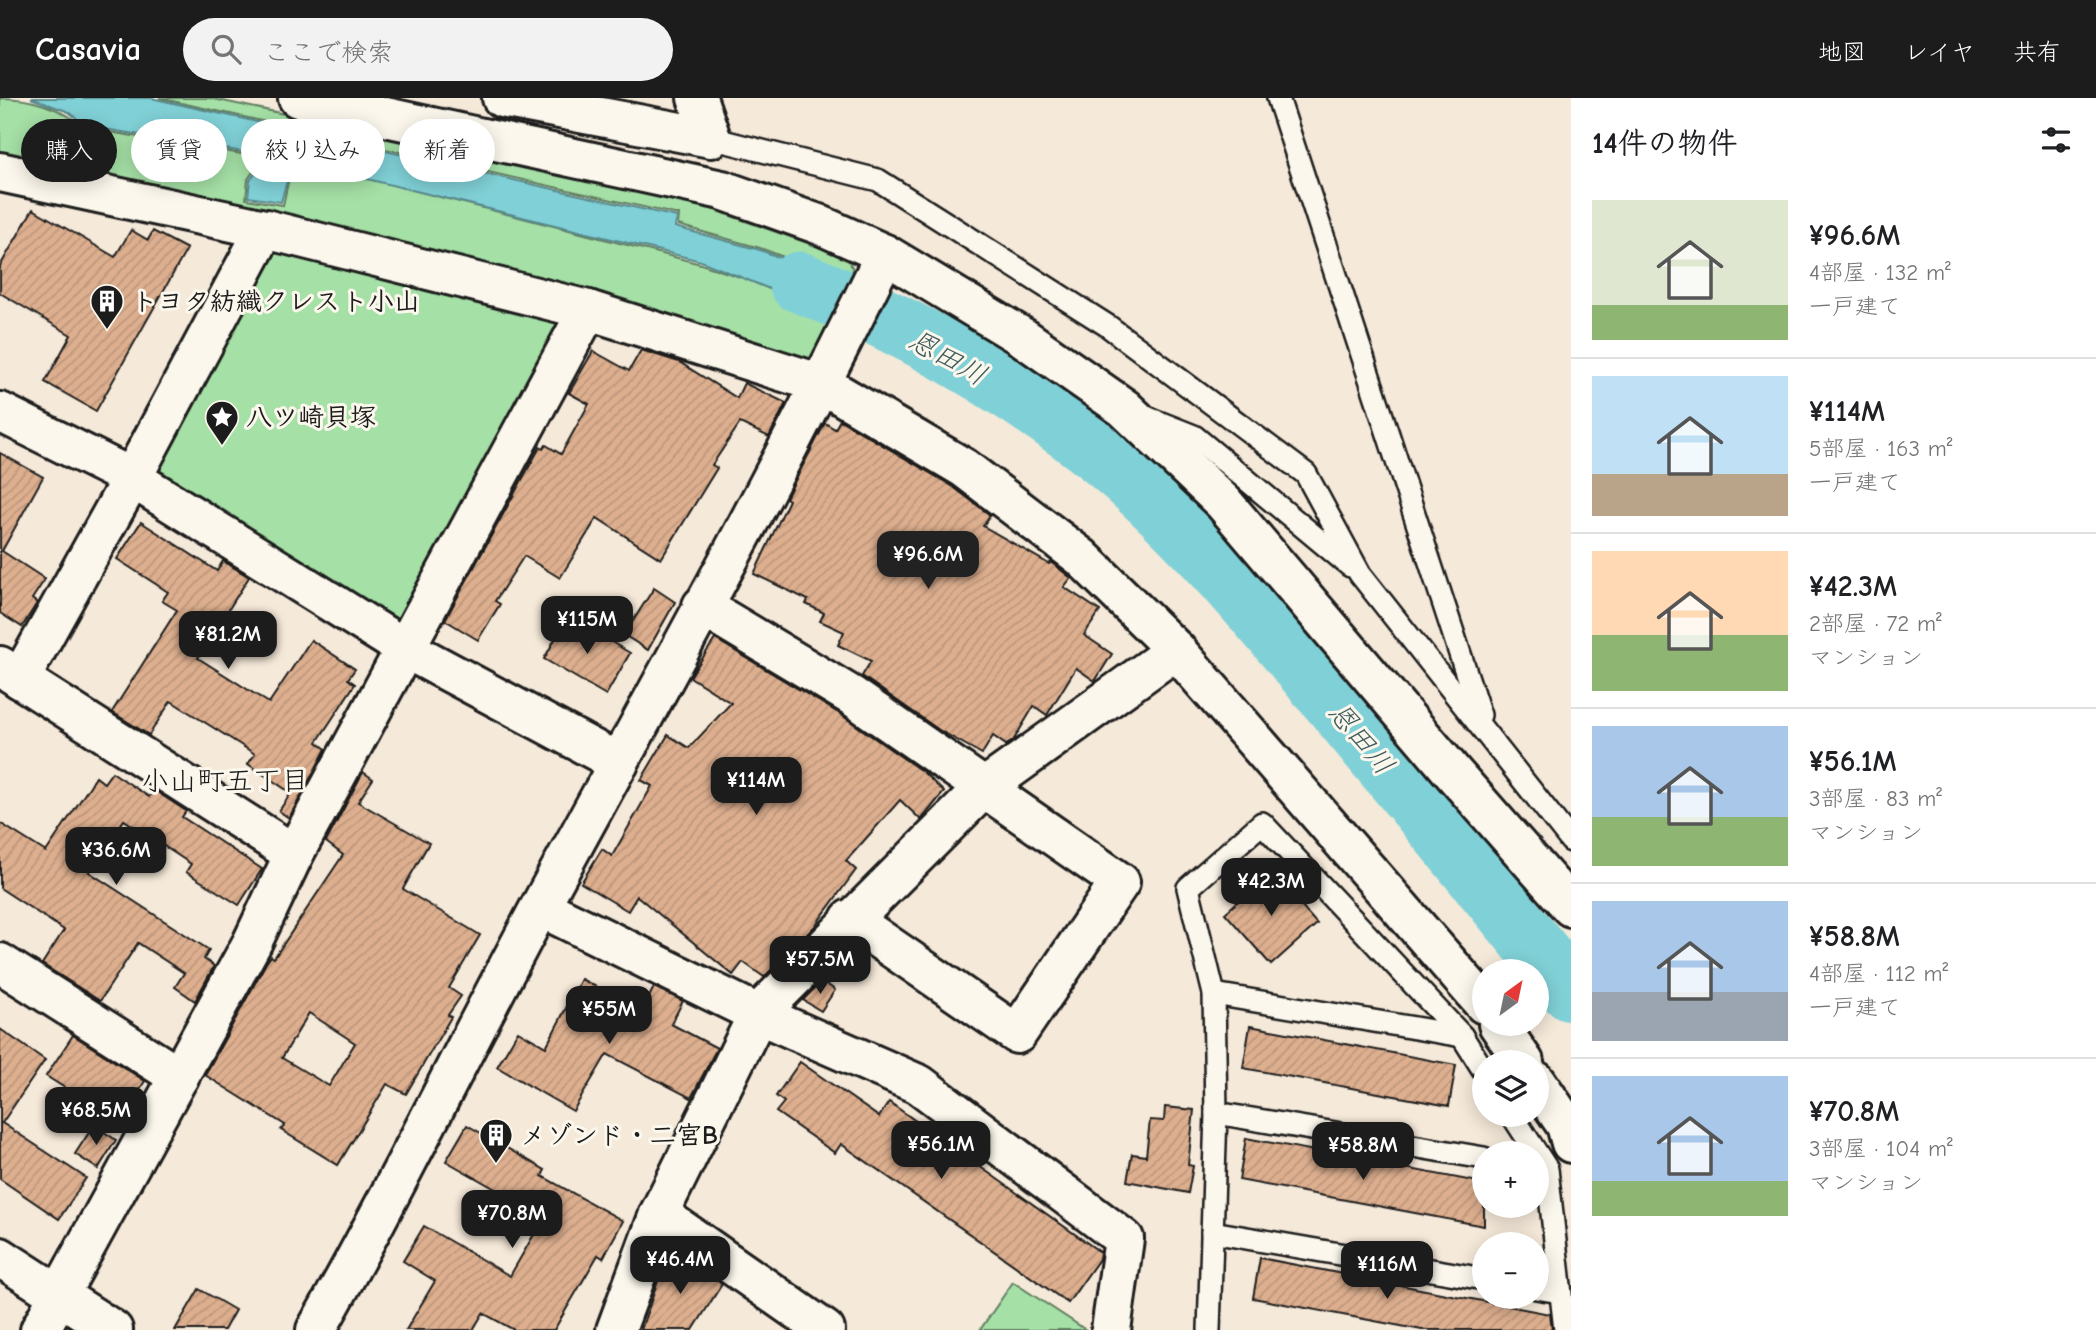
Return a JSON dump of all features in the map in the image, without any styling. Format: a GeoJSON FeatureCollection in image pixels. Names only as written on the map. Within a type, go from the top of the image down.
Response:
{"type":"FeatureCollection","features":[{"type":"Feature","properties":{"kind":"street"},"geometry":{"type":"LineString","coordinates":[[298,98],[722,190],[818,224],[885,254],[1024,338],[1124,408],[1223,502],[1571,907]]}},
{"type":"Feature","properties":{"kind":"street"},"geometry":{"type":"LineString","coordinates":[[502,98],[711,138]]}},
{"type":"Feature","properties":{"kind":"street"},"geometry":{"type":"LineString","coordinates":[[697,98],[711,138]]}},
{"type":"Feature","properties":{"kind":"street"},"geometry":{"type":"LineString","coordinates":[[0,172],[265,229],[588,310],[822,384],[964,468],[1082,557],[1176,650],[1472,990]]}},
{"type":"Feature","properties":{"kind":"street"},"geometry":{"type":"LineString","coordinates":[[265,229],[132,478],[10,672],[294,854]]}},
{"type":"Feature","properties":{"kind":"street"},"geometry":{"type":"LineString","coordinates":[[316,1330],[370,1235],[540,907],[822,384],[885,254]]}},
{"type":"Feature","properties":{"kind":"street"},"geometry":{"type":"LineString","coordinates":[[40,1330],[251,943],[294,854],[588,310]]}},
{"type":"Feature","properties":{"kind":"street"},"geometry":{"type":"LineString","coordinates":[[0,412],[132,478],[406,649],[619,762]]}},
{"type":"Feature","properties":{"kind":"street"},"geometry":{"type":"LineString","coordinates":[[702,606],[852,696],[1120,882],[1017,1034],[850,919]]}},
{"type":"Feature","properties":{"kind":"street"},"geometry":{"type":"LineString","coordinates":[[616,1330],[659,1214],[758,1014],[850,919],[984,788],[1176,650]]}},
{"type":"Feature","properties":{"kind":"street"},"geometry":{"type":"LineString","coordinates":[[540,907],[758,1014],[920,1085],[1124,1239],[1111,1330]]}},
{"type":"Feature","properties":{"kind":"street"},"geometry":{"type":"LineString","coordinates":[[0,963],[179,1077]]}},
{"type":"Feature","properties":{"kind":"street"},"geometry":{"type":"LineString","coordinates":[[1549,1100],[1566,1125],[1552,1160]]}},
{"type":"Feature","properties":{"kind":"street"},"geometry":{"type":"LineString","coordinates":[[659,1214],[825,1330]]}},
{"type":"Feature","properties":{"kind":"street"},"geometry":{"type":"LineString","coordinates":[[0,1257],[113,1330]]}},
{"type":"Feature","properties":{"kind":"lane"},"geometry":{"type":"LineString","coordinates":[[1278,98],[1483,727]]}},
{"type":"Feature","properties":{"kind":"lane"},"geometry":{"type":"LineString","coordinates":[[711,138],[878,180],[1108,326],[1306,474],[1360,574],[1571,841]]}},
{"type":"Feature","properties":{"kind":"lane"},"geometry":{"type":"LineString","coordinates":[[1124,408],[1194,436],[1360,574]]}},
{"type":"Feature","properties":{"kind":"lane"},"geometry":{"type":"LineString","coordinates":[[1209,1330],[1216,1113],[1214,994],[1188,888],[1262,823],[1462,1036],[1472,1052]]}},
{"type":"Feature","properties":{"kind":"lane"},"geometry":{"type":"LineString","coordinates":[[1214,994],[1462,1036]]}},
{"type":"Feature","properties":{"kind":"lane"},"geometry":{"type":"LineString","coordinates":[[1216,1113],[1472,1156]]}},
{"type":"Feature","properties":{"kind":"lane"},"geometry":{"type":"LineString","coordinates":[[1523,1127],[1552,1160],[1565,1330]]}},
{"type":"Feature","properties":{"kind":"lane"},"geometry":{"type":"LineString","coordinates":[[1212,1232],[1472,1277]]}},
{"type":"Feature","properties":{"kind":"lane"},"geometry":{"type":"LineString","coordinates":[[1549,1290],[1560,1292]]}},
{"type":"Feature","properties":{"kind":"green space"},"geometry":{"type":"Polygon","coordinates":[[[0,98],[45,105],[72,119],[21,119],[21,164],[0,159],[0,98]]]}},
{"type":"Feature","properties":{"kind":"green space"},"geometry":{"type":"Polygon","coordinates":[[[159,98],[209,98],[308,119],[252,119],[159,98]]]}},
{"type":"Feature","properties":{"kind":"green space"},"geometry":{"type":"Polygon","coordinates":[[[117,133],[131,136],[131,182],[227,182],[227,152],[241,154],[241,182],[248,182],[246,199],[283,205],[288,182],[382,182],[701,264],[746,279],[834,317],[814,360],[789,357],[92,182],[117,182],[117,133]]]}},
{"type":"Feature","properties":{"kind":"green space"},"geometry":{"type":"Polygon","coordinates":[[[385,135],[399,138],[399,152],[385,149],[385,135]]]}},
{"type":"Feature","properties":{"kind":"green space"},"geometry":{"type":"Polygon","coordinates":[[[495,159],[680,198],[847,257],[853,269],[847,281],[760,248],[678,225],[679,215],[495,174],[495,159]]]}},
{"type":"Feature","properties":{"kind":"green space"},"geometry":{"type":"Polygon","coordinates":[[[275,251],[563,320],[400,626],[152,471],[275,251]]]}},
{"type":"Feature","properties":{"kind":"green space"},"geometry":{"type":"Polygon","coordinates":[[[1013,1282],[1086,1330],[980,1330],[1013,1282]]]}},
{"type":"Feature","properties":{"kind":"water"},"geometry":{"type":"Polygon","coordinates":[[[31,98],[151,98],[244,119],[241,119],[241,152],[227,149],[227,119],[131,119],[131,133],[117,131],[117,119],[78,119],[69,112],[31,98]]]}},
{"type":"Feature","properties":{"kind":"water"},"geometry":{"type":"Polygon","coordinates":[[[385,151],[399,154],[399,182],[495,182],[495,176],[677,217],[675,227],[760,250],[846,283],[834,315],[701,261],[379,182],[385,182],[385,151]]]}},
{"type":"Feature","properties":{"kind":"water"},"geometry":{"type":"Polygon","coordinates":[[[250,182],[287,182],[281,202],[248,197],[250,182]]]}},
{"type":"Feature","properties":{"kind":"building"},"geometry":{"type":"Polygon","coordinates":[[[33,209],[115,257],[131,230],[148,240],[153,231],[187,249],[96,411],[45,382],[71,335],[0,293],[0,266],[33,209]]]}},
{"type":"Feature","properties":{"kind":"building"},"geometry":{"type":"Polygon","coordinates":[[[641,350],[679,362],[737,398],[744,383],[786,403],[769,437],[740,423],[712,465],[717,468],[661,559],[597,518],[560,578],[524,556],[495,601],[500,604],[478,640],[445,620],[540,447],[543,449],[546,445],[561,454],[589,404],[569,393],[593,351],[629,371],[641,350]]]}},
{"type":"Feature","properties":{"kind":"building"},"geometry":{"type":"Polygon","coordinates":[[[840,420],[952,486],[990,515],[983,526],[1049,564],[1051,562],[1071,578],[1064,587],[1100,611],[1084,635],[1112,654],[1095,681],[1076,668],[1047,715],[1034,706],[1013,741],[1006,745],[993,736],[982,754],[939,730],[862,676],[871,661],[838,645],[844,632],[820,621],[824,613],[806,604],[808,600],[754,574],[789,500],[786,498],[825,423],[835,429],[840,420]]]}},
{"type":"Feature","properties":{"kind":"building"},"geometry":{"type":"Polygon","coordinates":[[[0,453],[43,477],[2,551],[45,579],[32,599],[37,603],[22,627],[0,613],[0,453]]]}},
{"type":"Feature","properties":{"kind":"building"},"geometry":{"type":"Polygon","coordinates":[[[141,522],[217,571],[223,561],[249,577],[198,658],[269,703],[311,640],[355,669],[348,679],[355,684],[317,742],[326,749],[289,818],[279,811],[291,793],[248,764],[255,754],[171,701],[149,735],[112,712],[177,610],[162,601],[168,592],[117,559],[141,522]]]}},
{"type":"Feature","properties":{"kind":"building"},"geometry":{"type":"Polygon","coordinates":[[[654,588],[675,602],[648,650],[624,635],[654,588]]]}},
{"type":"Feature","properties":{"kind":"building"},"geometry":{"type":"Polygon","coordinates":[[[568,616],[630,653],[606,695],[544,659],[568,616]]]}},
{"type":"Feature","properties":{"kind":"building"},"geometry":{"type":"Polygon","coordinates":[[[715,639],[840,714],[923,772],[944,792],[921,820],[900,800],[846,861],[856,870],[814,927],[764,977],[743,962],[733,975],[637,896],[628,911],[581,883],[602,849],[612,856],[652,786],[641,780],[668,735],[689,748],[731,703],[690,677],[715,639]]]}},
{"type":"Feature","properties":{"kind":"building"},"geometry":{"type":"Polygon","coordinates":[[[112,772],[149,797],[154,790],[186,811],[182,817],[262,869],[239,905],[186,872],[191,864],[124,820],[89,872],[209,950],[204,959],[214,966],[195,1001],[175,987],[184,973],[138,943],[100,1001],[42,964],[64,930],[0,888],[0,823],[46,852],[96,777],[104,783],[112,772]]]}},
{"type":"Feature","properties":{"kind":"building"},"geometry":{"type":"Polygon","coordinates":[[[363,772],[373,779],[358,802],[429,843],[403,889],[480,935],[449,988],[461,996],[406,1094],[387,1084],[338,1165],[281,1130],[285,1125],[205,1075],[266,963],[271,956],[274,958],[343,855],[326,842],[363,772]],[[309,1013],[282,1058],[329,1086],[355,1043],[309,1013]]]}},
{"type":"Feature","properties":{"kind":"building"},"geometry":{"type":"Polygon","coordinates":[[[1271,872],[1317,924],[1271,965],[1225,913],[1271,872]]]}},
{"type":"Feature","properties":{"kind":"building"},"geometry":{"type":"Polygon","coordinates":[[[581,979],[642,1011],[654,987],[683,1001],[671,1024],[717,1048],[691,1098],[607,1054],[573,1111],[497,1067],[518,1031],[546,1047],[581,979]]]}},
{"type":"Feature","properties":{"kind":"building"},"geometry":{"type":"Polygon","coordinates":[[[822,981],[835,990],[821,1011],[803,1000],[822,981]]]}},
{"type":"Feature","properties":{"kind":"building"},"geometry":{"type":"Polygon","coordinates":[[[1250,1026],[1456,1065],[1449,1106],[1243,1068],[1250,1026]]]}},
{"type":"Feature","properties":{"kind":"building"},"geometry":{"type":"Polygon","coordinates":[[[0,1029],[45,1060],[2,1123],[86,1178],[59,1219],[0,1179],[0,1029]]]}},
{"type":"Feature","properties":{"kind":"building"},"geometry":{"type":"Polygon","coordinates":[[[73,1035],[145,1081],[119,1122],[46,1076],[73,1035]]]}},
{"type":"Feature","properties":{"kind":"building"},"geometry":{"type":"Polygon","coordinates":[[[800,1062],[879,1117],[889,1102],[1100,1252],[1099,1259],[1068,1303],[841,1144],[835,1153],[776,1112],[784,1102],[776,1096],[800,1062]]]}},
{"type":"Feature","properties":{"kind":"building"},"geometry":{"type":"Polygon","coordinates":[[[1165,1107],[1194,1110],[1188,1165],[1193,1166],[1188,1193],[1127,1181],[1132,1154],[1146,1156],[1150,1120],[1164,1121],[1165,1107]]]}},
{"type":"Feature","properties":{"kind":"building"},"geometry":{"type":"Polygon","coordinates":[[[94,1125],[116,1140],[98,1169],[75,1154],[94,1125]]]}},
{"type":"Feature","properties":{"kind":"building"},"geometry":{"type":"Polygon","coordinates":[[[467,1125],[545,1170],[542,1176],[623,1221],[603,1258],[598,1255],[554,1330],[514,1330],[483,1313],[473,1330],[406,1330],[435,1281],[403,1261],[424,1226],[510,1276],[540,1224],[537,1222],[541,1215],[446,1161],[467,1125]]]}},
{"type":"Feature","properties":{"kind":"building"},"geometry":{"type":"Polygon","coordinates":[[[1246,1138],[1472,1181],[1472,1218],[1484,1218],[1484,1226],[1239,1180],[1246,1138]]]}},
{"type":"Feature","properties":{"kind":"building"},"geometry":{"type":"Polygon","coordinates":[[[674,1251],[722,1284],[693,1330],[641,1330],[662,1270],[674,1251]]]}},
{"type":"Feature","properties":{"kind":"building"},"geometry":{"type":"Polygon","coordinates":[[[1260,1258],[1472,1299],[1472,1309],[1524,1309],[1550,1314],[1552,1330],[1422,1330],[1253,1298],[1260,1258]]]}},
{"type":"Feature","properties":{"kind":"building"},"geometry":{"type":"Polygon","coordinates":[[[199,1289],[235,1310],[224,1330],[175,1330],[199,1289]]]}},
{"type":"Feature","properties":{"kind":"waterway","name":"恩田川"},"geometry":{"type":"LineString","coordinates":[[799,282],[907,330],[976,369],[1074,434],[1146,494],[1211,561],[1273,631],[1571,991]]}},
{"type":"Feature","properties":{"kind":"place","name":"トヨタ紡織クレスト小山"},"geometry":{"type":"Point","coordinates":[107,331]}},
{"type":"Feature","properties":{"kind":"place","name":"八ツ崎貝塚"},"geometry":{"type":"Point","coordinates":[222,447]}},
{"type":"Feature","properties":{"kind":"place","name":"メゾンド・二宮B"},"geometry":{"type":"Point","coordinates":[496,1165]}},
{"type":"Feature","properties":{"kind":"district","name":"小山町五丁目"},"geometry":{"type":"Point","coordinates":[225,780]}}]}
